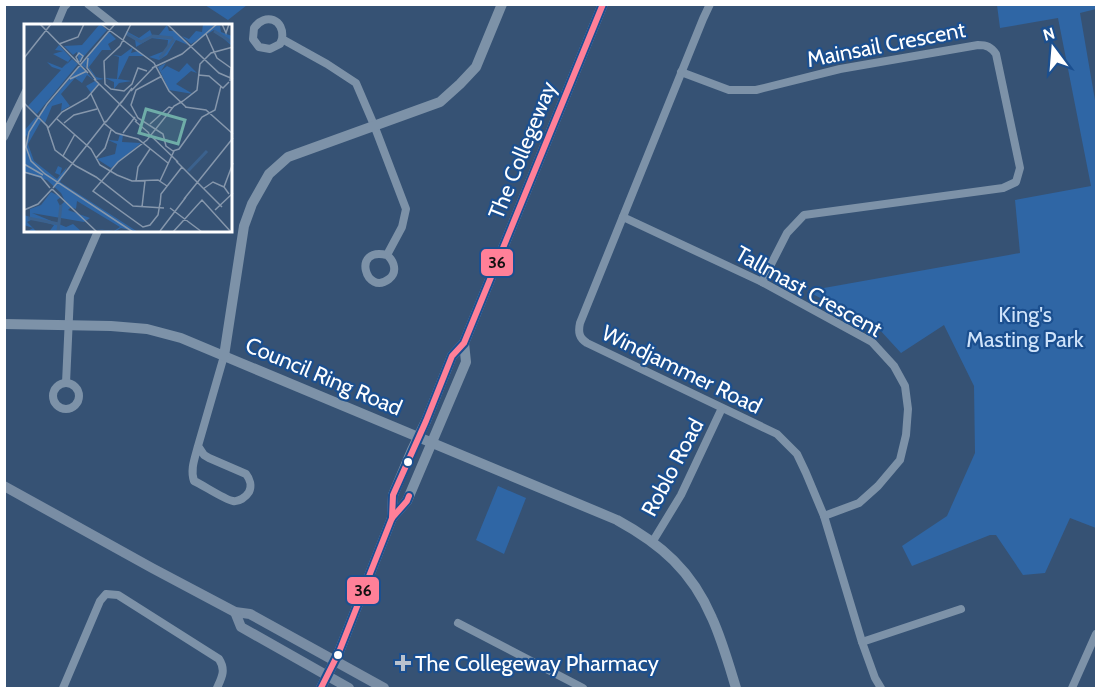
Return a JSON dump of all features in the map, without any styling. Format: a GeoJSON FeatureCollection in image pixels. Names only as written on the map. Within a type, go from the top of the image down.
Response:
{"type":"FeatureCollection","features":[{"type":"Feature","properties":{"kind":"main road"},"geometry":{"type":"LineString","coordinates":[[4,486],[152,568],[235,612],[250,614],[384,688]]}},
{"type":"Feature","properties":{"kind":"main road"},"geometry":{"type":"LineString","coordinates":[[235,612],[241,627],[349,688]]}},
{"type":"Feature","properties":{"kind":"street"},"geometry":{"type":"LineString","coordinates":[[57,24],[67,4]]}},
{"type":"Feature","properties":{"kind":"street"},"geometry":{"type":"LineString","coordinates":[[88,4],[113,24]]}},
{"type":"Feature","properties":{"kind":"street"},"geometry":{"type":"LineString","coordinates":[[198,446],[209,458],[246,474],[250,483],[250,491],[240,500],[231,501],[194,481],[192,469],[198,446],[224,356],[244,226],[252,204],[268,174],[288,158],[440,102],[476,67],[502,4]]}},
{"type":"Feature","properties":{"kind":"street","name":"The Collegeway"},"geometry":{"type":"LineString","coordinates":[[321,688],[335,661],[392,518],[393,495],[452,356],[464,343],[603,4]]}},
{"type":"Feature","properties":{"kind":"street","name":"Windjammer Road"},"geometry":{"type":"LineString","coordinates":[[710,4],[579,330],[582,340],[587,343],[777,434],[797,454],[824,516],[862,642],[881,688]]}},
{"type":"Feature","properties":{"kind":"street"},"geometry":{"type":"LineString","coordinates":[[282,39],[356,83],[406,209],[402,226],[387,255]]}},
{"type":"Feature","properties":{"kind":"street","name":"Mainsail Crescent"},"geometry":{"type":"LineString","coordinates":[[681,72],[729,90],[756,90],[840,69],[978,45],[992,48],[996,54],[1020,168],[1016,182],[1003,188],[804,215],[787,233],[762,282]]}},
{"type":"Feature","properties":{"kind":"street"},"geometry":{"type":"LineString","coordinates":[[4,137],[24,95]]}},
{"type":"Feature","properties":{"kind":"street","name":"Tallmast Crescent"},"geometry":{"type":"LineString","coordinates":[[623,217],[762,282],[872,342],[894,366],[905,386],[908,409],[906,435],[900,460],[878,486],[859,503],[824,516]]}},
{"type":"Feature","properties":{"kind":"street"},"geometry":{"type":"LineString","coordinates":[[66,383],[70,296],[98,232]]}},
{"type":"Feature","properties":{"kind":"street","name":"Council Ring Road"},"geometry":{"type":"LineString","coordinates":[[4,324],[129,326],[147,328],[181,338],[601,512],[652,541],[682,570],[696,588],[719,634],[736,688]]}},
{"type":"Feature","properties":{"kind":"street","name":"The Collegeway"},"geometry":{"type":"LineString","coordinates":[[392,518],[407,501],[466,362],[464,343]]}},
{"type":"Feature","properties":{"kind":"street","name":"Roblo Road"},"geometry":{"type":"LineString","coordinates":[[652,541],[681,495],[722,408]]}},
{"type":"Feature","properties":{"kind":"street"},"geometry":{"type":"LineString","coordinates":[[63,688],[100,600],[106,594],[118,595],[219,659],[223,665],[224,674],[217,688]]}},
{"type":"Feature","properties":{"kind":"street"},"geometry":{"type":"LineString","coordinates":[[862,642],[962,609]]}},
{"type":"Feature","properties":{"kind":"street"},"geometry":{"type":"LineString","coordinates":[[458,623],[583,688]]}},
{"type":"Feature","properties":{"kind":"street"},"geometry":{"type":"LineString","coordinates":[[1072,688],[1096,634]]}},
{"type":"Feature","properties":{"kind":"green space"},"geometry":{"type":"Polygon","coordinates":[[[205,5],[247,5],[228,20],[205,5]]]}},
{"type":"Feature","properties":{"kind":"green space","name":"King's Masting Park"},"geometry":{"type":"Polygon","coordinates":[[[997,5],[1096,5],[1096,9],[1080,13],[1096,106],[1096,528],[1070,518],[1045,573],[1023,575],[996,535],[990,535],[912,566],[902,546],[947,516],[975,453],[974,386],[944,325],[901,353],[879,329],[807,291],[1020,253],[1015,200],[1091,186],[1058,18],[1000,28],[997,5]]]}},
{"type":"Feature","properties":{"kind":"green space"},"geometry":{"type":"Polygon","coordinates":[[[498,486],[526,498],[504,554],[476,540],[498,486]]]}},
{"type":"Feature","properties":{"kind":"transit line","name":"36"},"geometry":{"type":"LineString","coordinates":[[392,518],[393,495],[452,356],[464,343],[603,4]]}},
{"type":"Feature","properties":{"kind":"transit line","name":"36"},"geometry":{"type":"LineString","coordinates":[[321,688],[339,652],[392,518],[409,496]]}},
{"type":"Feature","properties":{"kind":"place","name":"The Collegeway Pharmacy"},"geometry":{"type":"Point","coordinates":[403,663]}}]}
